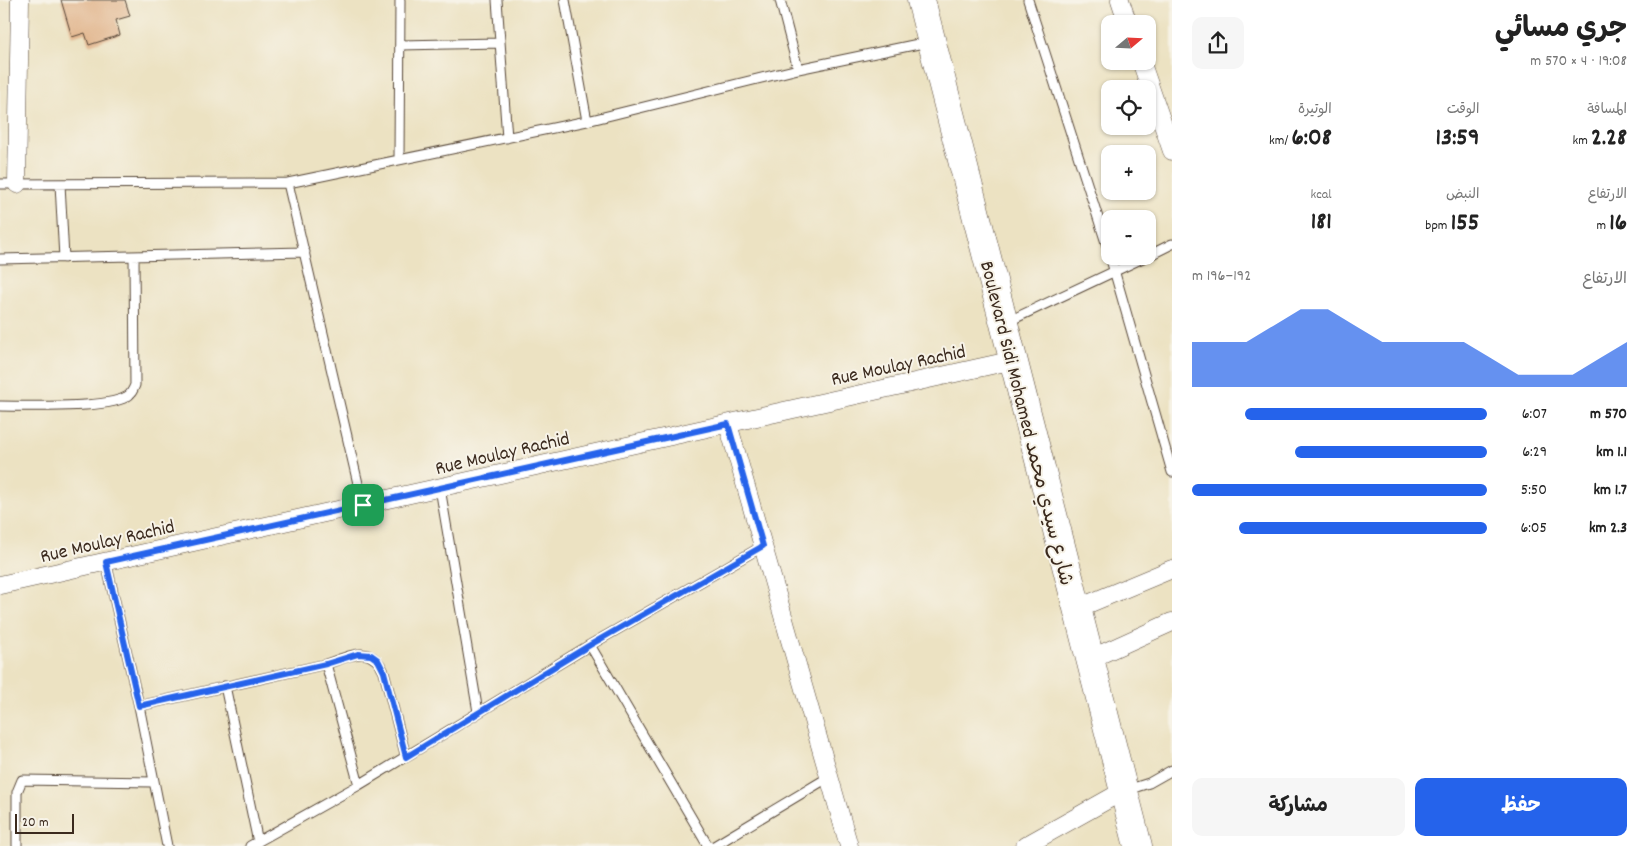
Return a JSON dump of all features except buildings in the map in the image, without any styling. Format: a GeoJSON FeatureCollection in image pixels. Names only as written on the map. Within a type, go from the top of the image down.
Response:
{"type":"FeatureCollection","features":[{"type":"Feature","properties":{"kind":"main road","name":"Boulevard Sidi Mohamed شارع سيدي محمد"},"geometry":{"type":"LineString","coordinates":[[921,0],[972,209],[1014,360],[1088,660],[1138,846]]}},
{"type":"Feature","properties":{"kind":"street"},"geometry":{"type":"LineString","coordinates":[[9,184],[20,0]]}},
{"type":"Feature","properties":{"kind":"street"},"geometry":{"type":"LineString","coordinates":[[1120,0],[1125,15]]}},
{"type":"Feature","properties":{"kind":"street"},"geometry":{"type":"LineString","coordinates":[[1144,70],[1172,151]]}},
{"type":"Feature","properties":{"kind":"street","name":"Rue Moulay Rachid"},"geometry":{"type":"LineString","coordinates":[[0,585],[1014,360]]}},
{"type":"Feature","properties":{"kind":"street"},"geometry":{"type":"LineString","coordinates":[[728,424],[849,846]]}},
{"type":"Feature","properties":{"kind":"street"},"geometry":{"type":"LineString","coordinates":[[1076,609],[1172,569]]}},
{"type":"Feature","properties":{"kind":"street"},"geometry":{"type":"LineString","coordinates":[[1088,660],[1172,622]]}},
{"type":"Feature","properties":{"kind":"street"},"geometry":{"type":"LineString","coordinates":[[1025,846],[1123,791]]}},
{"type":"Feature","properties":{"kind":"lane"},"geometry":{"type":"LineString","coordinates":[[399,159],[400,0]]}},
{"type":"Feature","properties":{"kind":"lane"},"geometry":{"type":"LineString","coordinates":[[497,0],[507,138]]}},
{"type":"Feature","properties":{"kind":"lane"},"geometry":{"type":"LineString","coordinates":[[565,0],[587,121]]}},
{"type":"Feature","properties":{"kind":"lane"},"geometry":{"type":"LineString","coordinates":[[780,0],[798,69]]}},
{"type":"Feature","properties":{"kind":"lane"},"geometry":{"type":"LineString","coordinates":[[1028,0],[1101,228]]}},
{"type":"Feature","properties":{"kind":"lane"},"geometry":{"type":"LineString","coordinates":[[9,184],[288,183],[587,121],[798,69],[931,42]]}},
{"type":"Feature","properties":{"kind":"lane"},"geometry":{"type":"LineString","coordinates":[[400,45],[499,43]]}},
{"type":"Feature","properties":{"kind":"lane"},"geometry":{"type":"LineString","coordinates":[[288,183],[363,505]]}},
{"type":"Feature","properties":{"kind":"lane"},"geometry":{"type":"LineString","coordinates":[[60,184],[64,258]]}},
{"type":"Feature","properties":{"kind":"lane"},"geometry":{"type":"LineString","coordinates":[[1156,252],[1172,244]]}},
{"type":"Feature","properties":{"kind":"lane"},"geometry":{"type":"LineString","coordinates":[[0,259],[305,252]]}},
{"type":"Feature","properties":{"kind":"lane"},"geometry":{"type":"LineString","coordinates":[[0,406],[82,405],[115,401],[130,395],[135,385],[134,257]]}},
{"type":"Feature","properties":{"kind":"lane"},"geometry":{"type":"LineString","coordinates":[[1113,265],[1172,472]]}},
{"type":"Feature","properties":{"kind":"lane"},"geometry":{"type":"LineString","coordinates":[[1004,324],[1129,265]]}},
{"type":"Feature","properties":{"kind":"lane"},"geometry":{"type":"LineString","coordinates":[[440,488],[478,712]]}},
{"type":"Feature","properties":{"kind":"lane"},"geometry":{"type":"LineString","coordinates":[[225,686],[254,844],[359,785],[590,645],[763,546]]}},
{"type":"Feature","properties":{"kind":"lane"},"geometry":{"type":"LineString","coordinates":[[106,562],[139,706],[167,846]]}},
{"type":"Feature","properties":{"kind":"lane"},"geometry":{"type":"LineString","coordinates":[[590,645],[708,846]]}},
{"type":"Feature","properties":{"kind":"lane"},"geometry":{"type":"LineString","coordinates":[[139,706],[326,664],[358,654],[371,655],[378,660],[384,672],[406,757]]}},
{"type":"Feature","properties":{"kind":"lane"},"geometry":{"type":"LineString","coordinates":[[326,664],[359,785]]}},
{"type":"Feature","properties":{"kind":"lane"},"geometry":{"type":"LineString","coordinates":[[1123,791],[1149,783],[1172,770]]}},
{"type":"Feature","properties":{"kind":"lane"},"geometry":{"type":"LineString","coordinates":[[714,846],[829,777]]}},
{"type":"Feature","properties":{"kind":"lane"},"geometry":{"type":"LineString","coordinates":[[17,846],[18,792],[22,780],[153,782]]}},
{"type":"Feature","properties":{"kind":"route"},"geometry":{"type":"LineString","coordinates":[[728,424],[763,546],[590,645],[406,757],[384,672],[378,660],[371,655],[358,654],[326,664],[139,706],[106,562],[363,505],[728,424]]}}]}
